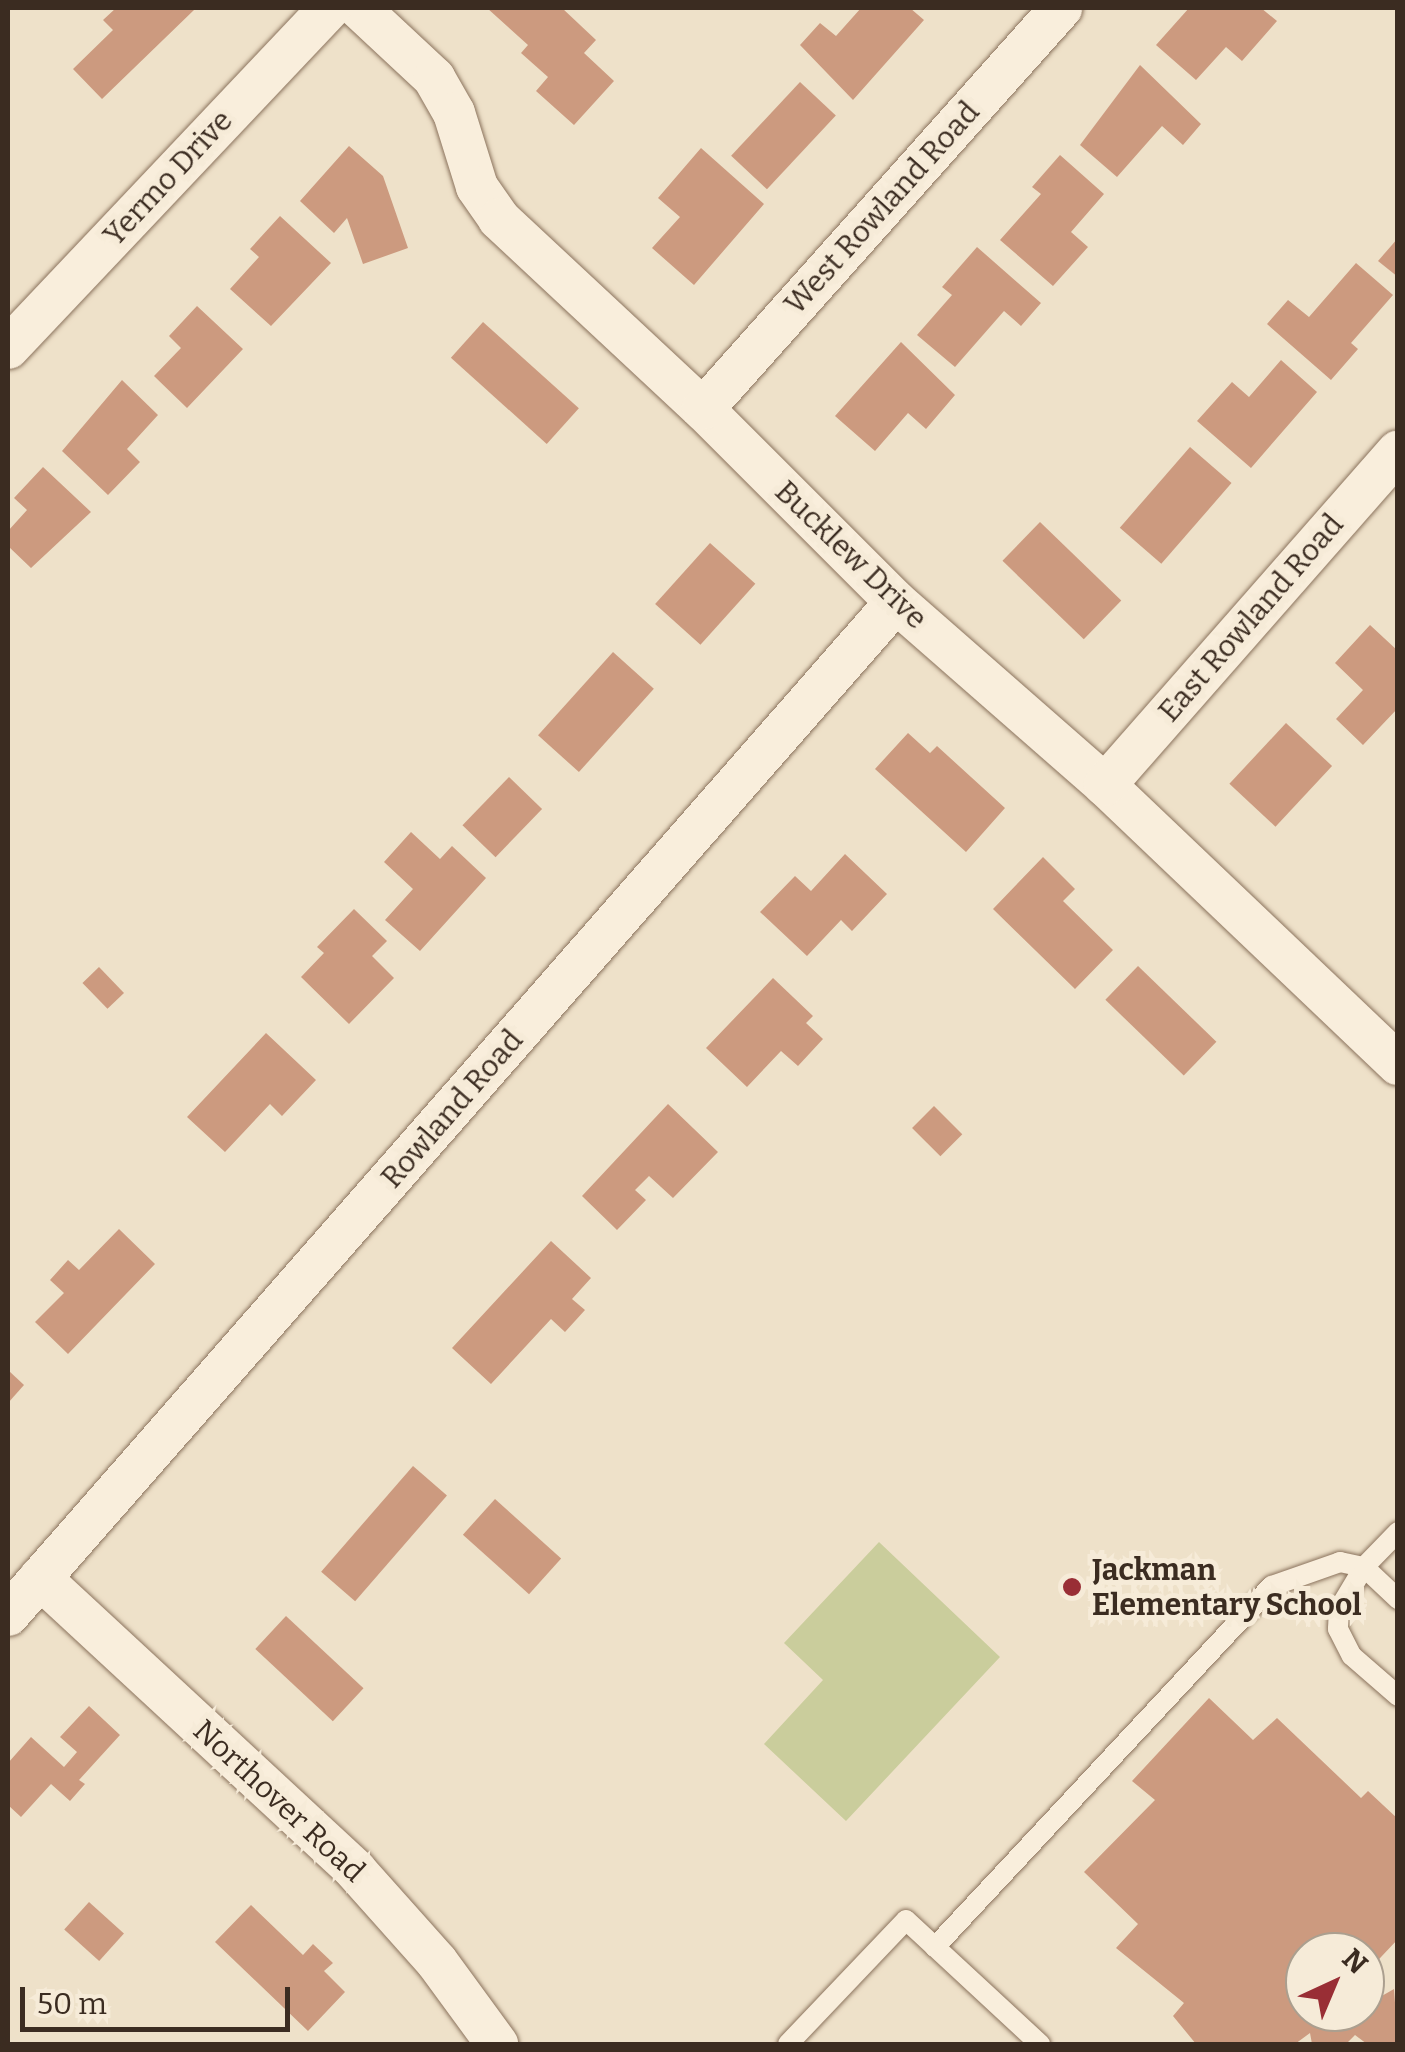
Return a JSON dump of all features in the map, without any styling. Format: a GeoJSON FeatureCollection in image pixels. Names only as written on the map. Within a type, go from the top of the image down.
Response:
{"type":"FeatureCollection","features":[{"type":"Feature","properties":{"kind":"street","name":"Yermo Drive"},"geometry":{"type":"LineString","coordinates":[[8,348],[329,8]]}},
{"type":"Feature","properties":{"kind":"street","name":"Bucklew Drive"},"geometry":{"type":"LineString","coordinates":[[359,8],[434,78],[454,113],[477,187],[499,219],[703,408],[896,602],[1105,785],[1398,1064]]}},
{"type":"Feature","properties":{"kind":"street","name":"West Rowland Road"},"geometry":{"type":"LineString","coordinates":[[703,408],[1062,8]]}},
{"type":"Feature","properties":{"kind":"street","name":"East Rowland Road"},"geometry":{"type":"LineString","coordinates":[[1105,785],[1398,452]]}},
{"type":"Feature","properties":{"kind":"street","name":"Rowland Road"},"geometry":{"type":"LineString","coordinates":[[8,1615],[896,602]]}},
{"type":"Feature","properties":{"kind":"street","name":"Northover Road"},"geometry":{"type":"LineString","coordinates":[[40,1578],[355,1870],[437,1962],[497,2044]]}},
{"type":"Feature","properties":{"kind":"lane"},"geometry":{"type":"LineString","coordinates":[[1398,1532],[1364,1567],[1340,1609],[1338,1629],[1352,1656],[1398,1696]]}},
{"type":"Feature","properties":{"kind":"lane"},"geometry":{"type":"LineString","coordinates":[[935,1947],[1272,1586],[1340,1562],[1364,1567],[1398,1600]]}},
{"type":"Feature","properties":{"kind":"lane"},"geometry":{"type":"LineString","coordinates":[[788,2044],[906,1920],[1040,2044]]}},
{"type":"Feature","properties":{"kind":"green space"},"geometry":{"type":"Polygon","coordinates":[[[879,1542],[1000,1657],[846,1821],[764,1744],[823,1680],[784,1643],[879,1542]]]}},
{"type":"Feature","properties":{"kind":"building"},"geometry":{"type":"Polygon","coordinates":[[[116,8],[194,10],[102,99],[73,69],[113,30],[103,20],[116,8]]]}},
{"type":"Feature","properties":{"kind":"building"},"geometry":{"type":"Polygon","coordinates":[[[487,8],[562,8],[596,40],[584,53],[614,81],[574,125],[536,91],[548,77],[521,53],[528,45],[487,8]]]}},
{"type":"Feature","properties":{"kind":"building"},"geometry":{"type":"Polygon","coordinates":[[[861,8],[910,8],[924,20],[853,100],[800,45],[820,23],[836,36],[861,8]]]}},
{"type":"Feature","properties":{"kind":"building"},"geometry":{"type":"Polygon","coordinates":[[[1189,8],[1261,8],[1277,21],[1242,61],[1226,47],[1196,80],[1156,45],[1189,8]]]}},
{"type":"Feature","properties":{"kind":"building"},"geometry":{"type":"Polygon","coordinates":[[[1140,65],[1201,124],[1183,145],[1162,126],[1117,177],[1080,145],[1140,65]]]}},
{"type":"Feature","properties":{"kind":"building"},"geometry":{"type":"Polygon","coordinates":[[[800,82],[836,115],[767,189],[731,156],[800,82]]]}},
{"type":"Feature","properties":{"kind":"building"},"geometry":{"type":"Polygon","coordinates":[[[349,146],[383,176],[408,248],[363,264],[347,218],[334,233],[300,201],[349,146]]]}},
{"type":"Feature","properties":{"kind":"building"},"geometry":{"type":"Polygon","coordinates":[[[701,148],[764,204],[694,285],[652,248],[680,217],[658,198],[701,148]]]}},
{"type":"Feature","properties":{"kind":"building"},"geometry":{"type":"Polygon","coordinates":[[[1060,155],[1104,194],[1071,232],[1088,247],[1053,286],[1000,240],[1041,194],[1032,187],[1060,155]]]}},
{"type":"Feature","properties":{"kind":"building"},"geometry":{"type":"Polygon","coordinates":[[[280,216],[331,263],[271,326],[230,289],[259,257],[250,249],[280,216]]]}},
{"type":"Feature","properties":{"kind":"building"},"geometry":{"type":"Polygon","coordinates":[[[1398,238],[1398,277],[1378,261],[1398,238]]]}},
{"type":"Feature","properties":{"kind":"building"},"geometry":{"type":"Polygon","coordinates":[[[977,247],[1041,303],[1021,326],[1004,311],[955,367],[917,335],[952,295],[942,287],[977,247]]]}},
{"type":"Feature","properties":{"kind":"building"},"geometry":{"type":"Polygon","coordinates":[[[1356,263],[1393,295],[1351,343],[1358,349],[1331,380],[1267,324],[1288,300],[1309,317],[1356,263]]]}},
{"type":"Feature","properties":{"kind":"building"},"geometry":{"type":"Polygon","coordinates":[[[197,306],[243,349],[187,408],[154,376],[181,348],[169,336],[197,306]]]}},
{"type":"Feature","properties":{"kind":"building"},"geometry":{"type":"Polygon","coordinates":[[[483,322],[579,408],[547,444],[451,358],[483,322]]]}},
{"type":"Feature","properties":{"kind":"building"},"geometry":{"type":"Polygon","coordinates":[[[901,342],[955,395],[926,429],[908,413],[875,451],[835,416],[901,342]]]}},
{"type":"Feature","properties":{"kind":"building"},"geometry":{"type":"Polygon","coordinates":[[[1281,360],[1317,392],[1251,468],[1197,421],[1232,382],[1249,397],[1281,360]]]}},
{"type":"Feature","properties":{"kind":"building"},"geometry":{"type":"Polygon","coordinates":[[[122,380],[158,415],[127,449],[140,462],[108,495],[62,451],[122,380]]]}},
{"type":"Feature","properties":{"kind":"building"},"geometry":{"type":"Polygon","coordinates":[[[1190,447],[1232,483],[1161,564],[1120,528],[1190,447]]]}},
{"type":"Feature","properties":{"kind":"building"},"geometry":{"type":"Polygon","coordinates":[[[43,467],[91,512],[31,568],[8,546],[8,531],[27,510],[14,498],[43,467]]]}},
{"type":"Feature","properties":{"kind":"building"},"geometry":{"type":"Polygon","coordinates":[[[1040,522],[1121,600],[1084,639],[1002,561],[1040,522]]]}},
{"type":"Feature","properties":{"kind":"building"},"geometry":{"type":"Polygon","coordinates":[[[710,543],[755,584],[700,645],[655,604],[710,543]]]}},
{"type":"Feature","properties":{"kind":"building"},"geometry":{"type":"Polygon","coordinates":[[[1370,625],[1398,651],[1398,708],[1363,745],[1336,719],[1363,690],[1335,663],[1370,625]]]}},
{"type":"Feature","properties":{"kind":"building"},"geometry":{"type":"Polygon","coordinates":[[[613,652],[654,689],[579,772],[538,735],[613,652]]]}},
{"type":"Feature","properties":{"kind":"building"},"geometry":{"type":"Polygon","coordinates":[[[1286,723],[1332,766],[1275,827],[1229,784],[1286,723]]]}},
{"type":"Feature","properties":{"kind":"building"},"geometry":{"type":"Polygon","coordinates":[[[908,733],[930,753],[937,746],[1005,808],[966,852],[875,769],[908,733]]]}},
{"type":"Feature","properties":{"kind":"building"},"geometry":{"type":"Polygon","coordinates":[[[509,777],[542,809],[496,857],[462,825],[509,777]]]}},
{"type":"Feature","properties":{"kind":"building"},"geometry":{"type":"Polygon","coordinates":[[[411,832],[440,859],[452,846],[486,878],[420,951],[385,920],[413,889],[384,862],[411,832]]]}},
{"type":"Feature","properties":{"kind":"building"},"geometry":{"type":"Polygon","coordinates":[[[845,854],[887,894],[852,931],[841,920],[807,956],[760,912],[795,876],[811,891],[845,854]]]}},
{"type":"Feature","properties":{"kind":"building"},"geometry":{"type":"Polygon","coordinates":[[[1043,857],[1075,889],[1063,901],[1113,950],[1075,989],[993,909],[1043,857]]]}},
{"type":"Feature","properties":{"kind":"building"},"geometry":{"type":"Polygon","coordinates":[[[354,909],[387,941],[372,956],[394,978],[349,1024],[301,977],[324,953],[317,947],[354,909]]]}},
{"type":"Feature","properties":{"kind":"building"},"geometry":{"type":"Polygon","coordinates":[[[1138,966],[1216,1042],[1184,1076],[1105,1000],[1138,966]]]}},
{"type":"Feature","properties":{"kind":"building"},"geometry":{"type":"Polygon","coordinates":[[[99,967],[124,993],[107,1009],[82,983],[99,967]]]}},
{"type":"Feature","properties":{"kind":"building"},"geometry":{"type":"Polygon","coordinates":[[[773,978],[813,1016],[806,1023],[823,1039],[798,1066],[781,1051],[747,1087],[706,1048],[773,978]]]}},
{"type":"Feature","properties":{"kind":"building"},"geometry":{"type":"Polygon","coordinates":[[[266,1033],[316,1080],[282,1116],[270,1104],[225,1152],[187,1117],[266,1033]]]}},
{"type":"Feature","properties":{"kind":"building"},"geometry":{"type":"Polygon","coordinates":[[[668,1104],[718,1152],[673,1198],[649,1176],[635,1190],[646,1200],[617,1230],[582,1196],[668,1104]]]}},
{"type":"Feature","properties":{"kind":"building"},"geometry":{"type":"Polygon","coordinates":[[[934,1106],[962,1134],[940,1156],[912,1128],[934,1106]]]}},
{"type":"Feature","properties":{"kind":"building"},"geometry":{"type":"Polygon","coordinates":[[[119,1229],[155,1264],[68,1354],[35,1322],[64,1293],[50,1280],[68,1260],[79,1270],[119,1229]]]}},
{"type":"Feature","properties":{"kind":"building"},"geometry":{"type":"Polygon","coordinates":[[[551,1241],[591,1278],[572,1299],[585,1310],[565,1332],[551,1319],[491,1384],[452,1348],[551,1241]]]}},
{"type":"Feature","properties":{"kind":"building"},"geometry":{"type":"Polygon","coordinates":[[[8,1370],[24,1385],[8,1403],[8,1370]]]}},
{"type":"Feature","properties":{"kind":"building"},"geometry":{"type":"Polygon","coordinates":[[[413,1466],[447,1496],[355,1601],[321,1572],[413,1466]]]}},
{"type":"Feature","properties":{"kind":"building"},"geometry":{"type":"Polygon","coordinates":[[[495,1499],[561,1559],[529,1594],[463,1535],[495,1499]]]}},
{"type":"Feature","properties":{"kind":"building"},"geometry":{"type":"Polygon","coordinates":[[[286,1616],[364,1688],[333,1721],[255,1649],[286,1616]]]}},
{"type":"Feature","properties":{"kind":"building"},"geometry":{"type":"Polygon","coordinates":[[[1209,1698],[1253,1740],[1277,1718],[1361,1798],[1368,1791],[1398,1819],[1398,1939],[1385,1953],[1385,1932],[1285,1932],[1285,2032],[1385,2032],[1385,1994],[1394,1989],[1398,2044],[1367,2044],[1355,2035],[1346,2044],[1312,2044],[1310,2033],[1295,2044],[1196,2044],[1173,2016],[1184,2003],[1116,1948],[1138,1924],[1084,1872],[1155,1800],[1132,1781],[1209,1698]]]}},
{"type":"Feature","properties":{"kind":"building"},"geometry":{"type":"Polygon","coordinates":[[[89,1706],[120,1735],[79,1780],[85,1784],[70,1801],[51,1784],[21,1817],[8,1805],[8,1763],[31,1737],[64,1767],[77,1752],[60,1737],[89,1706]]]}},
{"type":"Feature","properties":{"kind":"building"},"geometry":{"type":"Polygon","coordinates":[[[89,1902],[124,1933],[99,1961],[64,1929],[89,1902]]]}},
{"type":"Feature","properties":{"kind":"building"},"geometry":{"type":"Polygon","coordinates":[[[251,1905],[303,1955],[313,1944],[333,1963],[324,1971],[345,1992],[308,2031],[215,1942],[251,1905]]]}},
{"type":"Feature","properties":{"kind":"place","name":"Jackman Elementary School"},"geometry":{"type":"Point","coordinates":[1072,1587]}}]}
